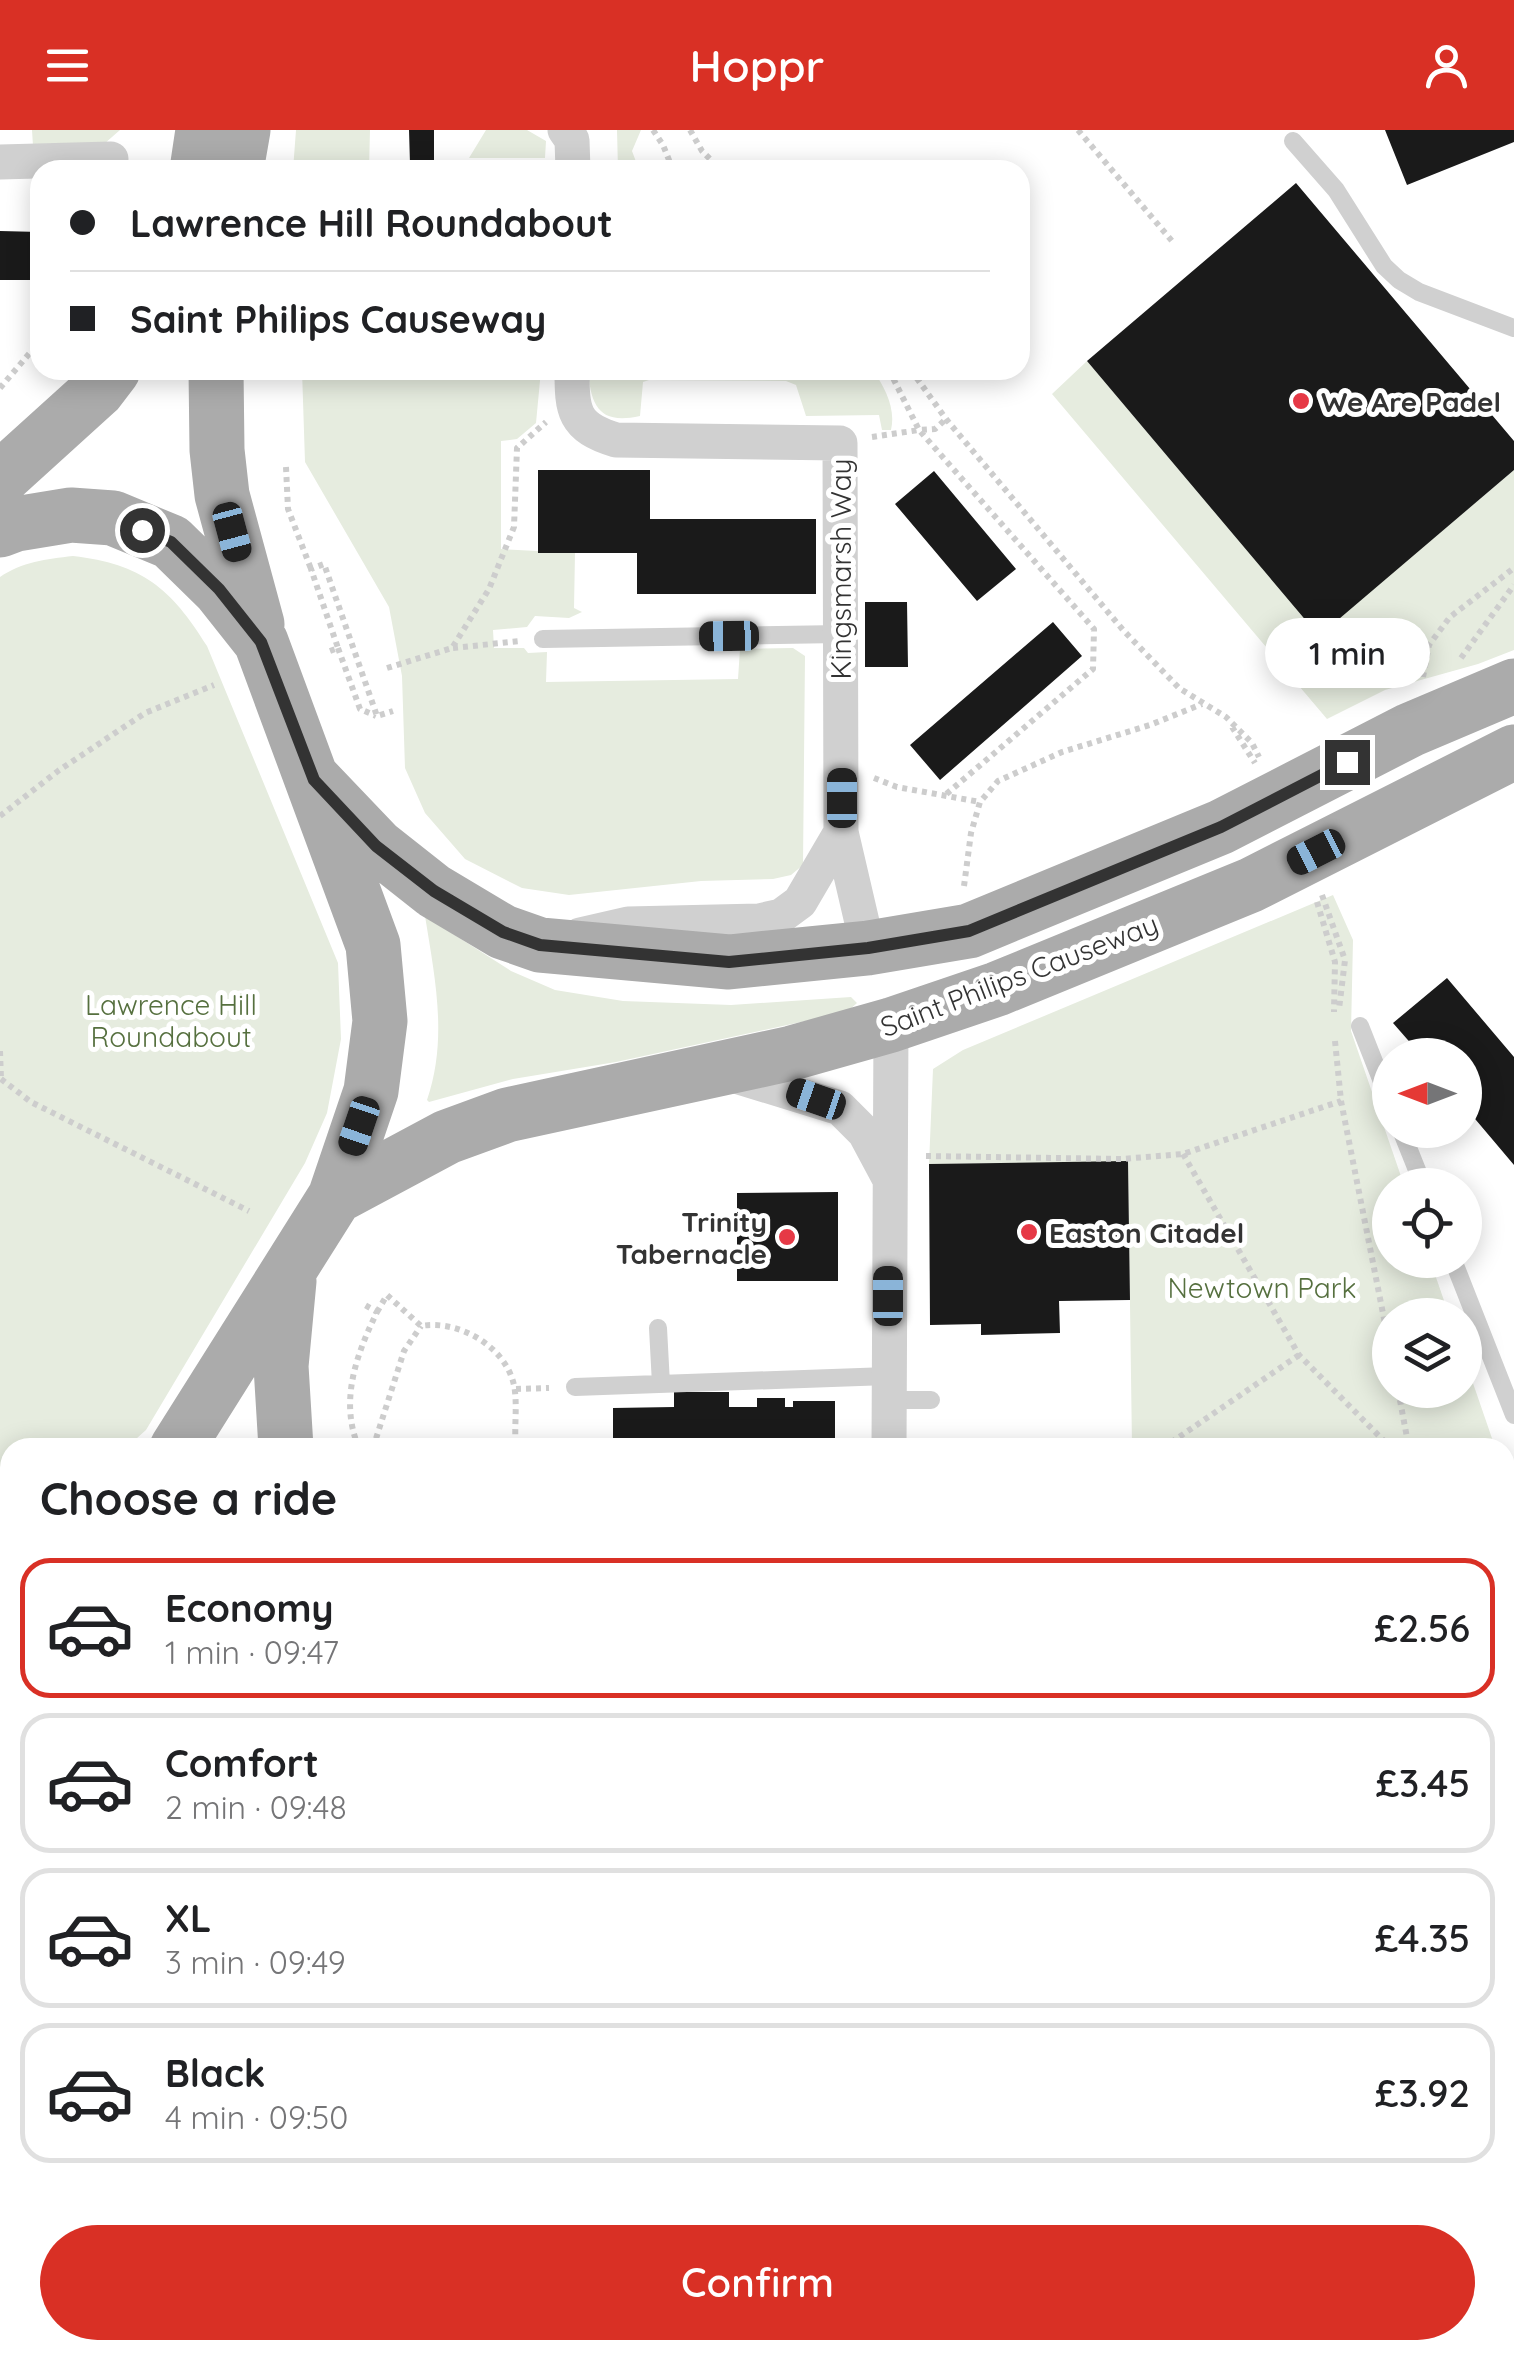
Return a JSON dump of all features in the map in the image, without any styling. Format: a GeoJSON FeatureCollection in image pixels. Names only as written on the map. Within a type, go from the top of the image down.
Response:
{"type":"FeatureCollection","features":[{"type":"Feature","properties":{"kind":"main road"},"geometry":{"type":"LineString","coordinates":[[198,160],[203,130]]}},
{"type":"Feature","properties":{"kind":"main road"},"geometry":{"type":"LineString","coordinates":[[238,160],[243,130]]}},
{"type":"Feature","properties":{"kind":"main road"},"geometry":{"type":"LineString","coordinates":[[0,480],[69,418],[104,380]]}},
{"type":"Feature","properties":{"kind":"main road"},"geometry":{"type":"LineString","coordinates":[[183,1438],[334,1197],[372,1091],[380,1022],[373,945],[261,642],[222,495],[216,380]]}},
{"type":"Feature","properties":{"kind":"main road"},"geometry":{"type":"LineString","coordinates":[[0,530],[71,514],[113,518],[171,542],[219,589],[261,642]]}},
{"type":"Feature","properties":{"kind":"main road"},"geometry":{"type":"LineString","coordinates":[[314,780],[376,846],[434,891],[503,932],[540,945],[729,962],[868,948],[966,910],[1221,827],[1414,711],[1514,686]]}},
{"type":"Feature","properties":{"kind":"main road","name":"Saint Philips Causeway"},"geometry":{"type":"LineString","coordinates":[[334,1197],[447,1136],[507,1115],[718,1070],[891,1025],[998,988],[1250,885],[1514,752]]}},
{"type":"Feature","properties":{"kind":"main road"},"geometry":{"type":"LineString","coordinates":[[868,948],[891,1025]]}},
{"type":"Feature","properties":{"kind":"main road"},"geometry":{"type":"LineString","coordinates":[[285,1438],[281,1366],[290,1273]]}},
{"type":"Feature","properties":{"kind":"street"},"geometry":{"type":"LineString","coordinates":[[565,130],[572,140],[573,160]]}},
{"type":"Feature","properties":{"kind":"street"},"geometry":{"type":"LineString","coordinates":[[74,160],[111,159]]}},
{"type":"Feature","properties":{"kind":"street"},"geometry":{"type":"LineString","coordinates":[[0,162],[30,161]]}},
{"type":"Feature","properties":{"kind":"street","name":"Kingsmarsh Way"},"geometry":{"type":"LineString","coordinates":[[572,384],[574,410],[584,426],[616,440],[840,442],[842,832],[868,948]]}},
{"type":"Feature","properties":{"kind":"street"},"geometry":{"type":"LineString","coordinates":[[540,945],[628,924],[759,921],[781,916],[800,902],[842,832]]}},
{"type":"Feature","properties":{"kind":"street"},"geometry":{"type":"LineString","coordinates":[[889,1438],[891,1025]]}},
{"type":"Feature","properties":{"kind":"street"},"geometry":{"type":"LineString","coordinates":[[718,1070],[840,1108],[889,1166]]}},
{"type":"Feature","properties":{"kind":"lane"},"geometry":{"type":"LineString","coordinates":[[1292,141],[1336,190],[1384,266],[1399,280],[1418,292],[1514,328]]}},
{"type":"Feature","properties":{"kind":"lane"},"geometry":{"type":"LineString","coordinates":[[543,639],[841,634]]}},
{"type":"Feature","properties":{"kind":"lane"},"geometry":{"type":"LineString","coordinates":[[1360,1026],[1372,1056]]}},
{"type":"Feature","properties":{"kind":"lane"},"geometry":{"type":"LineString","coordinates":[[1460,1278],[1514,1414]]}},
{"type":"Feature","properties":{"kind":"lane"},"geometry":{"type":"LineString","coordinates":[[658,1328],[661,1384]]}},
{"type":"Feature","properties":{"kind":"lane"},"geometry":{"type":"LineString","coordinates":[[574,1387],[661,1384],[888,1388],[931,1400]]}},
{"type":"Feature","properties":{"kind":"path"},"geometry":{"type":"LineString","coordinates":[[653,130],[669,160]]}},
{"type":"Feature","properties":{"kind":"path"},"geometry":{"type":"LineString","coordinates":[[690,130],[711,160]]}},
{"type":"Feature","properties":{"kind":"path"},"geometry":{"type":"LineString","coordinates":[[1078,130],[1172,241]]}},
{"type":"Feature","properties":{"kind":"path"},"geometry":{"type":"LineString","coordinates":[[0,388],[30,353]]}},
{"type":"Feature","properties":{"kind":"path"},"geometry":{"type":"LineString","coordinates":[[894,380],[919,430],[1094,629],[1093,669],[944,796]]}},
{"type":"Feature","properties":{"kind":"path"},"geometry":{"type":"LineString","coordinates":[[452,648],[489,589],[514,527],[518,448],[572,384]]}},
{"type":"Feature","properties":{"kind":"path"},"geometry":{"type":"LineString","coordinates":[[840,442],[935,429],[946,419]]}},
{"type":"Feature","properties":{"kind":"path"},"geometry":{"type":"LineString","coordinates":[[286,467],[288,510],[311,569],[334,649],[360,710],[377,716],[393,711]]}},
{"type":"Feature","properties":{"kind":"path"},"geometry":{"type":"LineString","coordinates":[[311,569],[324,564],[377,716]]}},
{"type":"Feature","properties":{"kind":"path"},"geometry":{"type":"LineString","coordinates":[[1414,711],[1429,645],[1450,617],[1514,568]]}},
{"type":"Feature","properties":{"kind":"path"},"geometry":{"type":"LineString","coordinates":[[1456,669],[1514,585]]}},
{"type":"Feature","properties":{"kind":"path"},"geometry":{"type":"LineString","coordinates":[[386,668],[452,648],[543,639]]}},
{"type":"Feature","properties":{"kind":"path"},"geometry":{"type":"LineString","coordinates":[[0,816],[58,771],[145,713],[214,685]]}},
{"type":"Feature","properties":{"kind":"path"},"geometry":{"type":"LineString","coordinates":[[966,910],[971,833],[980,802],[998,781],[1046,759],[1204,703]]}},
{"type":"Feature","properties":{"kind":"path"},"geometry":{"type":"LineString","coordinates":[[842,764],[897,788],[980,802]]}},
{"type":"Feature","properties":{"kind":"path"},"geometry":{"type":"LineString","coordinates":[[0,1050],[0,1081],[31,1102],[249,1211]]}},
{"type":"Feature","properties":{"kind":"path"},"geometry":{"type":"LineString","coordinates":[[889,1166],[1183,1154],[1341,1101]]}},
{"type":"Feature","properties":{"kind":"path"},"geometry":{"type":"LineString","coordinates":[[1183,1154],[1299,1354],[1381,1438]]}},
{"type":"Feature","properties":{"kind":"path"},"geometry":{"type":"LineString","coordinates":[[354,1438],[350,1410],[353,1369],[376,1312],[387,1296],[421,1326]]}},
{"type":"Feature","properties":{"kind":"path"},"geometry":{"type":"LineString","coordinates":[[363,1304],[376,1312]]}},
{"type":"Feature","properties":{"kind":"path"},"geometry":{"type":"LineString","coordinates":[[376,1438],[404,1352],[421,1326],[435,1323],[458,1327],[476,1336],[499,1358],[516,1389],[516,1438]]}},
{"type":"Feature","properties":{"kind":"path"},"geometry":{"type":"LineString","coordinates":[[1177,1438],[1299,1354]]}},
{"type":"Feature","properties":{"kind":"path"},"geometry":{"type":"LineString","coordinates":[[1402,1408],[1408,1438]]}},
{"type":"Feature","properties":{"kind":"green space"},"geometry":{"type":"Polygon","coordinates":[[[32,130],[120,130],[104,144],[33,146],[32,130]]]}},
{"type":"Feature","properties":{"kind":"green space"},"geometry":{"type":"Polygon","coordinates":[[[296,130],[370,130],[369,160],[294,160],[296,130]]]}},
{"type":"Feature","properties":{"kind":"green space"},"geometry":{"type":"Polygon","coordinates":[[[486,130],[527,130],[546,141],[545,158],[469,158],[486,130]]]}},
{"type":"Feature","properties":{"kind":"green space"},"geometry":{"type":"Polygon","coordinates":[[[617,130],[641,130],[632,151],[635,160],[618,160],[617,130]]]}},
{"type":"Feature","properties":{"kind":"green space"},"geometry":{"type":"Polygon","coordinates":[[[1087,361],[1319,635],[1514,470],[1514,650],[1385,690],[1327,719],[1052,394],[1087,361]]]}},
{"type":"Feature","properties":{"kind":"green space"},"geometry":{"type":"Polygon","coordinates":[[[302,380],[540,380],[536,423],[517,439],[501,441],[501,549],[575,553],[574,608],[582,612],[569,618],[535,616],[527,627],[493,630],[494,648],[547,652],[546,682],[738,679],[740,649],[793,648],[805,656],[803,865],[791,875],[773,879],[701,881],[569,895],[522,888],[465,859],[425,813],[405,768],[402,676],[389,607],[305,462],[302,380]]]}},
{"type":"Feature","properties":{"kind":"green space"},"geometry":{"type":"Polygon","coordinates":[[[590,380],[649,380],[643,382],[640,416],[606,415],[592,394],[590,380]]]}},
{"type":"Feature","properties":{"kind":"green space"},"geometry":{"type":"Polygon","coordinates":[[[649,380],[879,380],[891,406],[891,430],[882,430],[879,415],[806,416],[796,385],[786,381],[649,380]]]}},
{"type":"Feature","properties":{"kind":"green space","name":"Lawrence Hill Roundabout"},"geometry":{"type":"Polygon","coordinates":[[[73,556],[118,565],[167,594],[194,626],[207,646],[338,963],[341,1039],[327,1113],[305,1163],[146,1430],[137,1438],[0,1438],[0,577],[44,560],[73,556]]]}},
{"type":"Feature","properties":{"kind":"green space","name":"Newtown Park"},"geometry":{"type":"Polygon","coordinates":[[[1333,895],[1353,940],[1351,1031],[1372,1092],[1372,1148],[1391,1148],[1398,1168],[1372,1168],[1372,1278],[1436,1278],[1443,1298],[1372,1298],[1372,1408],[1482,1408],[1492,1438],[1132,1438],[1128,1162],[929,1164],[933,1069],[963,1050],[1333,895]]]}},
{"type":"Feature","properties":{"kind":"green space"},"geometry":{"type":"Polygon","coordinates":[[[425,916],[511,971],[555,990],[623,1001],[731,1005],[851,997],[857,1003],[847,1012],[616,1062],[513,1079],[429,1102],[438,1031],[436,985],[425,916]]]}},
{"type":"Feature","properties":{"kind":"building"},"geometry":{"type":"Polygon","coordinates":[[[409,130],[434,130],[434,160],[410,160],[409,130]]]}},
{"type":"Feature","properties":{"kind":"building"},"geometry":{"type":"Polygon","coordinates":[[[1385,130],[1514,130],[1514,142],[1407,185],[1385,130]]]}},
{"type":"Feature","properties":{"kind":"building","name":"We Are Padel"},"geometry":{"type":"Polygon","coordinates":[[[1296,183],[1514,441],[1514,470],[1319,636],[1087,361],[1296,183]]]}},
{"type":"Feature","properties":{"kind":"building"},"geometry":{"type":"Polygon","coordinates":[[[0,231],[30,232],[30,280],[0,280],[0,231]]]}},
{"type":"Feature","properties":{"kind":"building"},"geometry":{"type":"Polygon","coordinates":[[[538,470],[650,470],[650,519],[816,519],[816,594],[637,594],[637,553],[538,553],[538,470]]]}},
{"type":"Feature","properties":{"kind":"building"},"geometry":{"type":"Polygon","coordinates":[[[934,471],[1016,569],[977,601],[895,504],[934,471]]]}},
{"type":"Feature","properties":{"kind":"building"},"geometry":{"type":"Polygon","coordinates":[[[865,602],[907,602],[908,667],[865,667],[865,602]]]}},
{"type":"Feature","properties":{"kind":"building"},"geometry":{"type":"Polygon","coordinates":[[[1053,622],[1082,656],[940,780],[910,745],[1053,622]]]}},
{"type":"Feature","properties":{"kind":"building"},"geometry":{"type":"Polygon","coordinates":[[[1447,978],[1514,1057],[1514,1165],[1482,1127],[1482,1038],[1406,1038],[1393,1023],[1447,978]]]}},
{"type":"Feature","properties":{"kind":"building","name":"Easton Citadel"},"geometry":{"type":"Polygon","coordinates":[[[1128,1161],[1130,1300],[1059,1301],[1060,1333],[981,1335],[981,1324],[930,1325],[929,1164],[1128,1161]]]}},
{"type":"Feature","properties":{"kind":"building","name":"Trinity Tabernacle"},"geometry":{"type":"Polygon","coordinates":[[[838,1192],[838,1281],[737,1281],[737,1193],[838,1192]]]}},
{"type":"Feature","properties":{"kind":"building"},"geometry":{"type":"Polygon","coordinates":[[[674,1392],[729,1392],[729,1407],[757,1407],[757,1398],[785,1398],[785,1407],[793,1407],[793,1401],[835,1401],[835,1438],[613,1438],[613,1408],[674,1407],[674,1392]]]}},
{"type":"Feature","properties":{"kind":"place","name":"We Are Padel"},"geometry":{"type":"Point","coordinates":[1301,401]}},
{"type":"Feature","properties":{"kind":"place","name":"Easton Citadel"},"geometry":{"type":"Point","coordinates":[1029,1232]}},
{"type":"Feature","properties":{"kind":"place","name":"Trinity Tabernacle"},"geometry":{"type":"Point","coordinates":[787,1237]}},
{"type":"Feature","properties":{"kind":"route"},"geometry":{"type":"LineString","coordinates":[[142,530],[171,542],[219,589],[261,642],[314,780],[376,846],[434,891],[503,932],[540,945],[729,962],[868,948],[969,931],[1221,827],[1347,762]]}}]}
